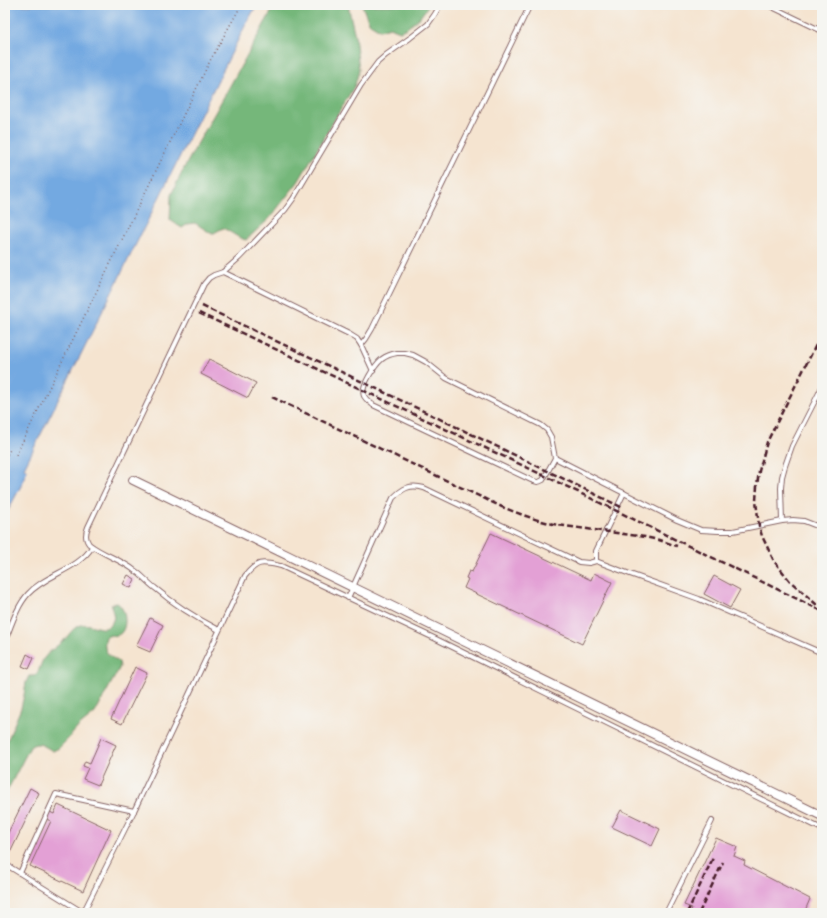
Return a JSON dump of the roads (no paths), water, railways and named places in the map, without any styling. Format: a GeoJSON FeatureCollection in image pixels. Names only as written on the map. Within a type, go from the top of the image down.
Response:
{"type":"FeatureCollection","features":[{"type":"Feature","properties":{"kind":"street"},"geometry":{"type":"LineString","coordinates":[[133,480],[822,816]]}},
{"type":"Feature","properties":{"kind":"lane"},"geometry":{"type":"LineString","coordinates":[[219,630],[182,609],[154,588],[128,565],[92,547],[86,540],[88,527],[200,291],[208,278],[223,272],[239,258],[285,210],[361,85],[378,62],[428,24],[440,5]]}},
{"type":"Feature","properties":{"kind":"lane"},"geometry":{"type":"LineString","coordinates":[[361,345],[372,329],[530,5]]}},
{"type":"Feature","properties":{"kind":"lane"},"geometry":{"type":"LineString","coordinates":[[768,5],[822,31]]}},
{"type":"Feature","properties":{"kind":"lane"},"geometry":{"type":"LineString","coordinates":[[223,272],[357,339],[373,371]]}},
{"type":"Feature","properties":{"kind":"lane"},"geometry":{"type":"LineString","coordinates":[[405,353],[413,355],[426,362],[446,378],[541,425],[551,436],[555,458],[542,480],[536,482],[380,408],[364,397],[363,390],[365,383],[381,360],[390,354],[405,353]]}},
{"type":"Feature","properties":{"kind":"lane"},"geometry":{"type":"LineString","coordinates":[[782,521],[781,488],[785,466],[792,446],[822,387]]}},
{"type":"Feature","properties":{"kind":"lane"},"geometry":{"type":"LineString","coordinates":[[555,458],[624,494],[701,530],[733,532],[793,520],[804,521],[822,528]]}},
{"type":"Feature","properties":{"kind":"lane"},"geometry":{"type":"LineString","coordinates":[[348,598],[393,498],[407,487],[418,486],[579,562],[589,563],[596,561],[699,599],[822,653]]}},
{"type":"Feature","properties":{"kind":"lane"},"geometry":{"type":"LineString","coordinates":[[596,561],[596,551],[624,494]]}},
{"type":"Feature","properties":{"kind":"lane"},"geometry":{"type":"LineString","coordinates":[[5,641],[20,606],[28,595],[40,584],[82,559],[92,547]]}},
{"type":"Feature","properties":{"kind":"lane"},"geometry":{"type":"LineString","coordinates":[[5,864],[83,913],[134,811],[245,576],[252,567],[266,562],[281,566],[476,658],[822,828]]}},
{"type":"Feature","properties":{"kind":"lane"},"geometry":{"type":"LineString","coordinates":[[319,590],[321,586]]}},
{"type":"Feature","properties":{"kind":"lane"},"geometry":{"type":"LineString","coordinates":[[20,873],[56,794],[134,811]]}},
{"type":"Feature","properties":{"kind":"lane"},"geometry":{"type":"LineString","coordinates":[[666,913],[712,821]]}},
{"type":"Feature","properties":{"kind":"water"},"geometry":{"type":"Polygon","coordinates":[[[5,5],[257,5],[247,22],[24,468],[27,470],[22,484],[5,516],[5,5]]]}},
{"type":"Feature","properties":{"kind":"railway"},"geometry":{"type":"LineString","coordinates":[[202,306],[623,508]]}},
{"type":"Feature","properties":{"kind":"railway"},"geometry":{"type":"LineString","coordinates":[[199,313],[545,476],[822,611]]}},
{"type":"Feature","properties":{"kind":"railway"},"geometry":{"type":"LineString","coordinates":[[817,605],[790,581],[774,561],[762,536],[759,526],[756,501],[759,471],[767,442],[822,333]]}},
{"type":"Feature","properties":{"kind":"railway"},"geometry":{"type":"LineString","coordinates":[[272,397],[502,507],[522,515],[558,525],[645,537],[677,546]]}},
{"type":"Feature","properties":{"kind":"railway"},"geometry":{"type":"LineString","coordinates":[[687,913],[713,858]]}},
{"type":"Feature","properties":{"kind":"railway"},"geometry":{"type":"LineString","coordinates":[[699,913],[723,862]]}}]}
